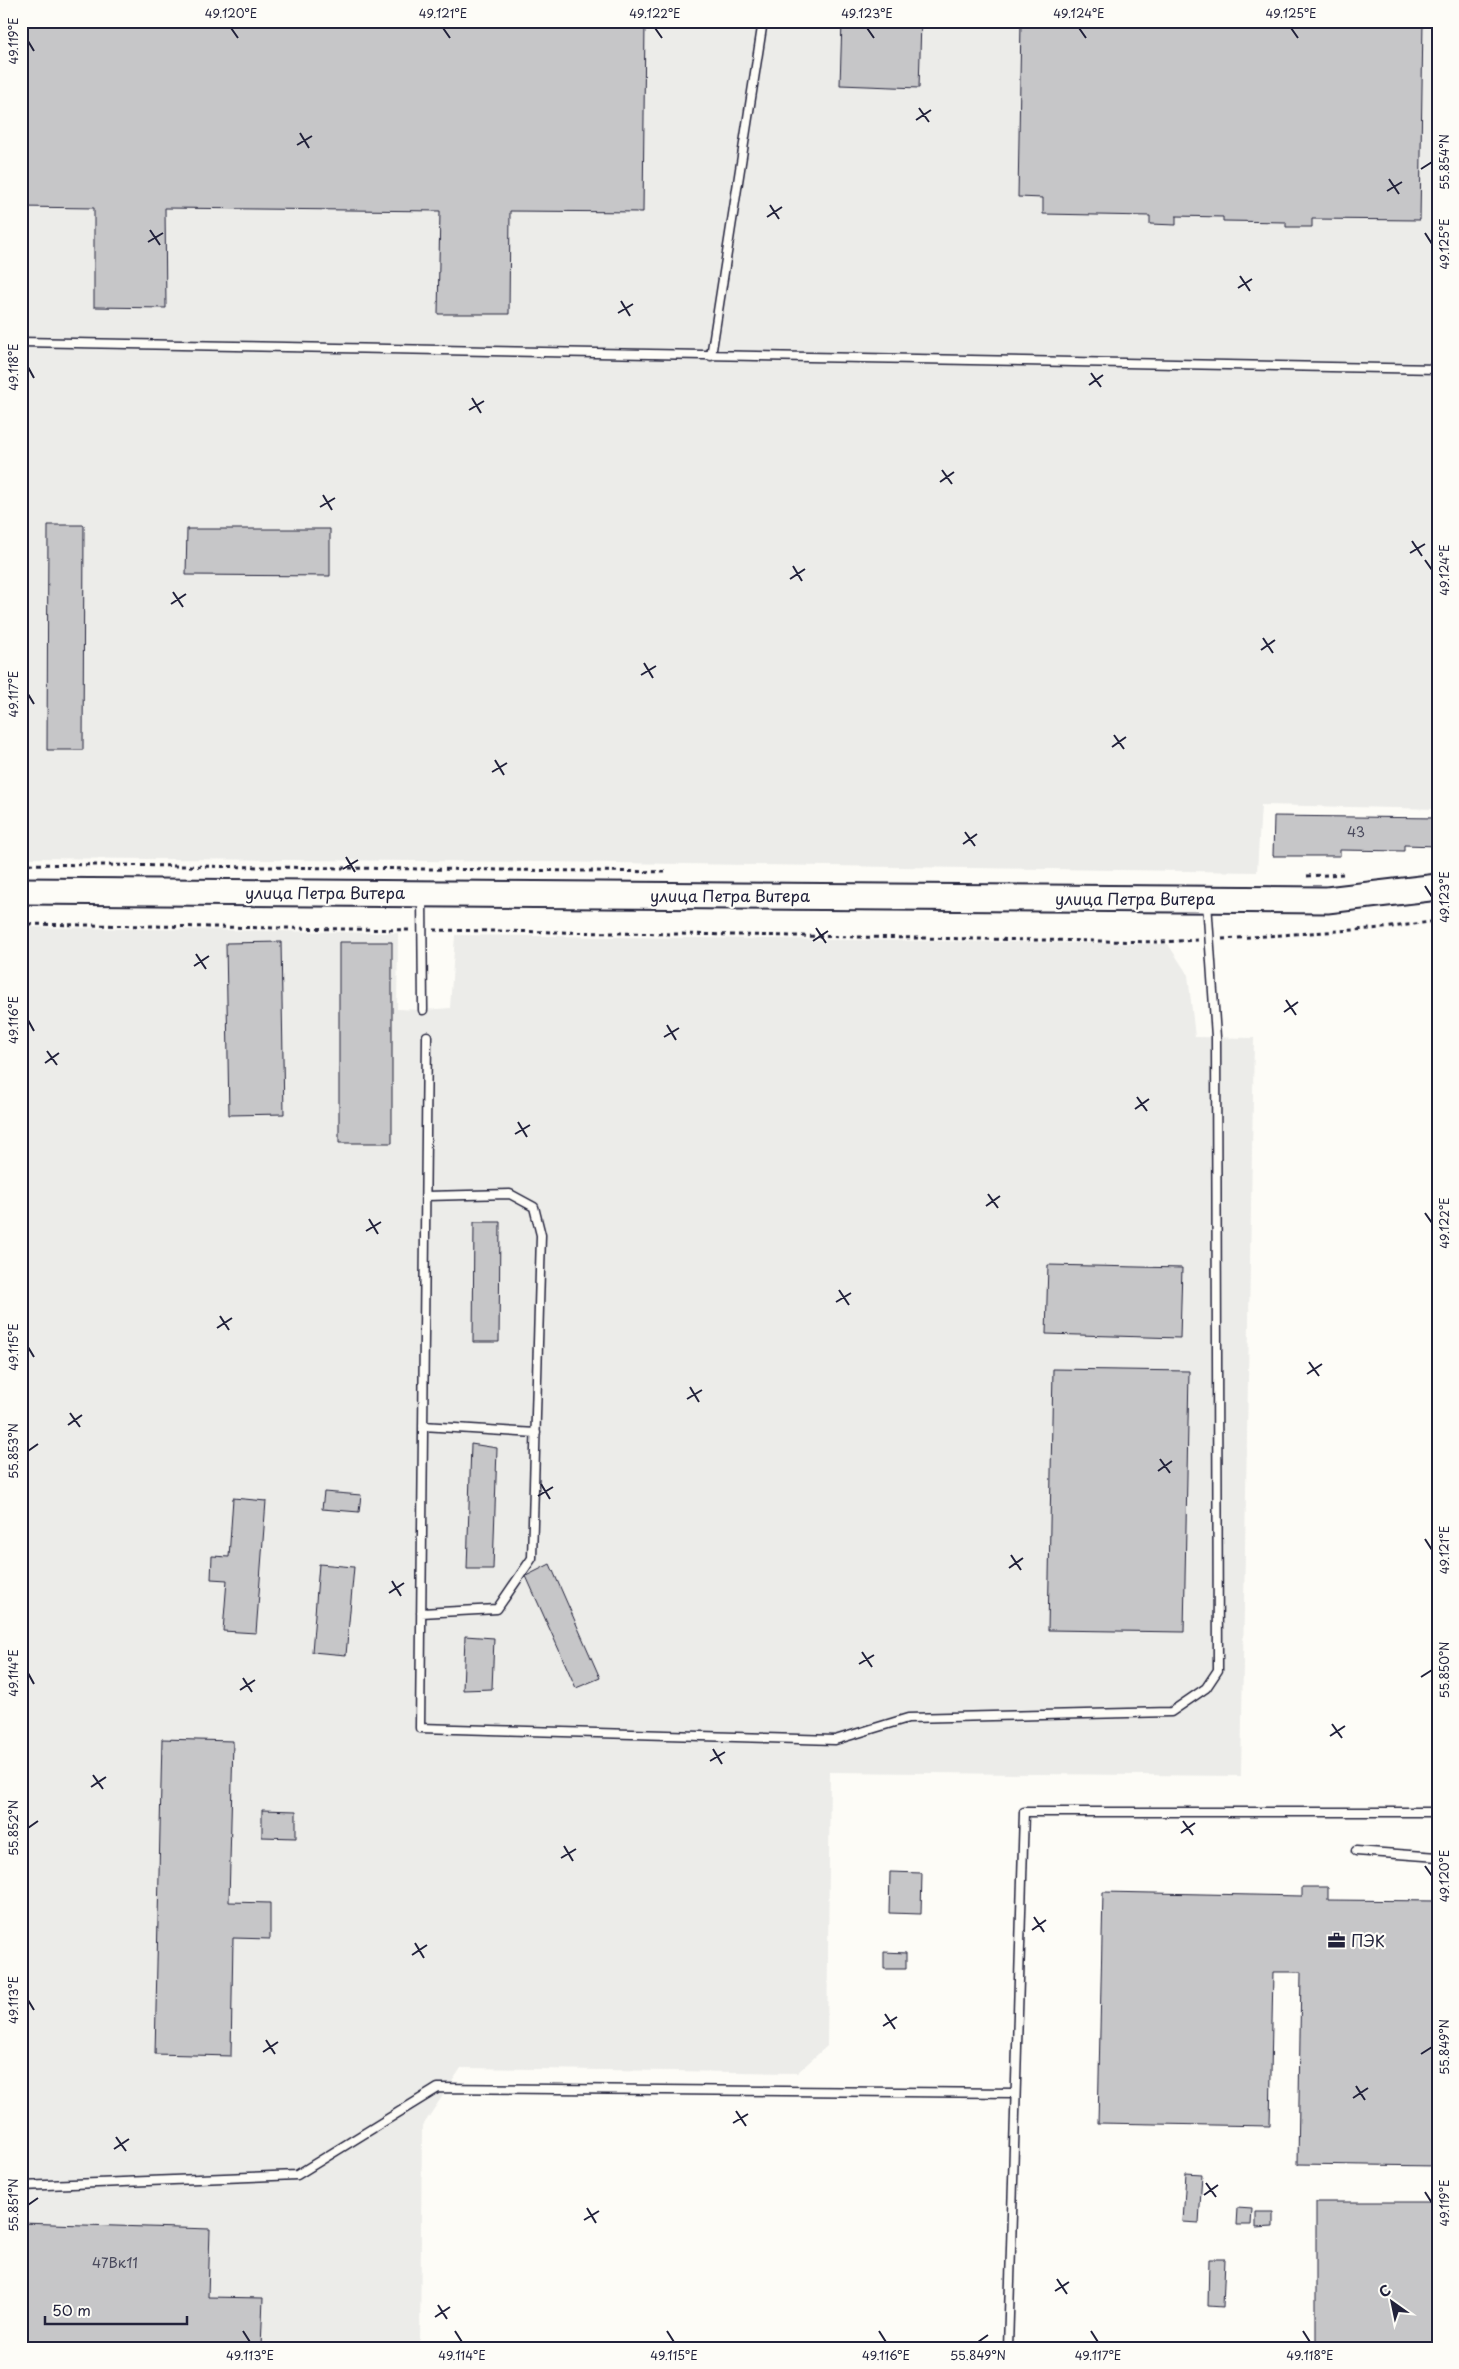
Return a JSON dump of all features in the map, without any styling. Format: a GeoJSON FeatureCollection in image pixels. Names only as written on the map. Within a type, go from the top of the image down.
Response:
{"type":"FeatureCollection","features":[{"type":"Feature","properties":{"kind":"main road","name":"улица Петра Витера"},"geometry":{"type":"LineString","coordinates":[[21,891],[1327,900],[1438,887]]}},
{"type":"Feature","properties":{"kind":"lane"},"geometry":{"type":"LineString","coordinates":[[712,356],[763,21]]}},
{"type":"Feature","properties":{"kind":"lane"},"geometry":{"type":"LineString","coordinates":[[21,342],[1438,369]]}},
{"type":"Feature","properties":{"kind":"lane"},"geometry":{"type":"LineString","coordinates":[[422,894],[423,1010]]}},
{"type":"Feature","properties":{"kind":"lane"},"geometry":{"type":"LineString","coordinates":[[427,1036],[420,1728],[835,1740],[908,1718],[1171,1712],[1206,1688],[1218,1670],[1216,1047],[1207,900]]}},
{"type":"Feature","properties":{"kind":"lane"},"geometry":{"type":"LineString","coordinates":[[422,1613],[497,1609],[532,1558],[541,1236],[534,1207],[510,1194],[426,1196]]}},
{"type":"Feature","properties":{"kind":"lane"},"geometry":{"type":"LineString","coordinates":[[423,1426],[536,1432]]}},
{"type":"Feature","properties":{"kind":"lane"},"geometry":{"type":"LineString","coordinates":[[1008,2348],[1024,1812],[1438,1812]]}},
{"type":"Feature","properties":{"kind":"lane"},"geometry":{"type":"LineString","coordinates":[[1356,1851],[1438,1857]]}},
{"type":"Feature","properties":{"kind":"lane"},"geometry":{"type":"LineString","coordinates":[[21,2186],[296,2176],[438,2088],[1015,2094]]}},
{"type":"Feature","properties":{"kind":"path"},"geometry":{"type":"LineString","coordinates":[[21,864],[669,872]]}},
{"type":"Feature","properties":{"kind":"path"},"geometry":{"type":"LineString","coordinates":[[1297,877],[1347,874]]}},
{"type":"Feature","properties":{"kind":"path"},"geometry":{"type":"LineString","coordinates":[[21,924],[1161,942],[1383,928],[1438,921]]}},
{"type":"Feature","properties":{"kind":"shaded area"},"geometry":{"type":"Polygon","coordinates":[[[21,21],[1438,21],[1438,809],[1261,805],[1257,872],[541,862],[21,858],[21,21]]]}},
{"type":"Feature","properties":{"kind":"shaded area"},"geometry":{"type":"Polygon","coordinates":[[[21,927],[398,933],[397,1009],[423,1010],[450,1008],[455,935],[1168,944],[1188,975],[1195,1037],[1254,1038],[1241,1776],[830,1772],[827,2046],[797,2073],[461,2068],[422,2127],[420,2348],[21,2348],[21,927]]]}},
{"type":"Feature","properties":{"kind":"building"},"geometry":{"type":"Polygon","coordinates":[[[21,21],[645,21],[643,212],[510,211],[509,314],[438,314],[440,211],[165,208],[166,308],[94,307],[94,208],[21,207],[21,21]]]}},
{"type":"Feature","properties":{"kind":"building"},"geometry":{"type":"Polygon","coordinates":[[[842,21],[921,21],[919,88],[840,85],[842,21]]]}},
{"type":"Feature","properties":{"kind":"building"},"geometry":{"type":"Polygon","coordinates":[[[1021,21],[1423,21],[1420,220],[1312,219],[1312,227],[1286,227],[1286,222],[1223,221],[1223,217],[1176,216],[1176,225],[1150,224],[1150,216],[1043,214],[1043,198],[1018,197],[1021,21]]]}},
{"type":"Feature","properties":{"kind":"building"},"geometry":{"type":"Polygon","coordinates":[[[48,525],[84,525],[83,750],[47,750],[48,525]]]}},
{"type":"Feature","properties":{"kind":"building"},"geometry":{"type":"Polygon","coordinates":[[[187,529],[330,529],[330,576],[186,575],[187,529]]]}},
{"type":"Feature","properties":{"kind":"building"},"geometry":{"type":"Polygon","coordinates":[[[1274,816],[1438,818],[1438,846],[1404,845],[1404,851],[1340,850],[1340,856],[1273,856],[1274,816]]]}},
{"type":"Feature","properties":{"kind":"building"},"geometry":{"type":"Polygon","coordinates":[[[281,942],[284,1114],[229,1115],[226,943],[281,942]]]}},
{"type":"Feature","properties":{"kind":"building"},"geometry":{"type":"Polygon","coordinates":[[[339,942],[392,942],[392,1143],[339,1143],[339,942]]]}},
{"type":"Feature","properties":{"kind":"building"},"geometry":{"type":"Polygon","coordinates":[[[474,1222],[500,1222],[499,1342],[473,1342],[474,1222]]]}},
{"type":"Feature","properties":{"kind":"building"},"geometry":{"type":"Polygon","coordinates":[[[1048,1265],[1182,1268],[1180,1338],[1046,1334],[1048,1265]]]}},
{"type":"Feature","properties":{"kind":"building"},"geometry":{"type":"Polygon","coordinates":[[[1053,1369],[1189,1371],[1184,1632],[1048,1630],[1053,1369]]]}},
{"type":"Feature","properties":{"kind":"building"},"geometry":{"type":"Polygon","coordinates":[[[471,1444],[497,1448],[493,1569],[467,1569],[471,1444]]]}},
{"type":"Feature","properties":{"kind":"building"},"geometry":{"type":"Polygon","coordinates":[[[324,1492],[361,1495],[359,1512],[322,1509],[324,1492]]]}},
{"type":"Feature","properties":{"kind":"building"},"geometry":{"type":"Polygon","coordinates":[[[233,1498],[266,1501],[256,1633],[223,1631],[227,1580],[211,1579],[212,1556],[229,1557],[233,1498]]]}},
{"type":"Feature","properties":{"kind":"building"},"geometry":{"type":"Polygon","coordinates":[[[319,1564],[354,1567],[346,1655],[312,1652],[319,1564]]]}},
{"type":"Feature","properties":{"kind":"building"},"geometry":{"type":"Polygon","coordinates":[[[550,1564],[600,1678],[576,1688],[526,1576],[550,1564]]]}},
{"type":"Feature","properties":{"kind":"building"},"geometry":{"type":"Polygon","coordinates":[[[465,1636],[494,1638],[492,1689],[463,1690],[465,1636]]]}},
{"type":"Feature","properties":{"kind":"building"},"geometry":{"type":"Polygon","coordinates":[[[162,1739],[233,1741],[229,1902],[270,1903],[270,1939],[233,1938],[231,2056],[155,2054],[162,1739]]]}},
{"type":"Feature","properties":{"kind":"building"},"geometry":{"type":"Polygon","coordinates":[[[262,1810],[296,1811],[296,1838],[262,1837],[262,1810]]]}},
{"type":"Feature","properties":{"kind":"building"},"geometry":{"type":"Polygon","coordinates":[[[890,1872],[922,1873],[921,1914],[889,1913],[890,1872]]]}},
{"type":"Feature","properties":{"kind":"building"},"geometry":{"type":"Polygon","coordinates":[[[1302,1887],[1328,1887],[1328,1900],[1438,1901],[1436,2166],[1298,2164],[1301,1972],[1273,1972],[1270,2126],[1098,2123],[1103,1892],[1302,1896],[1302,1887]]]}},
{"type":"Feature","properties":{"kind":"building"},"geometry":{"type":"Polygon","coordinates":[[[884,1952],[906,1953],[906,1969],[884,1969],[884,1952]]]}},
{"type":"Feature","properties":{"kind":"building"},"geometry":{"type":"Polygon","coordinates":[[[1186,2173],[1202,2174],[1199,2223],[1183,2222],[1186,2173]]]}},
{"type":"Feature","properties":{"kind":"building"},"geometry":{"type":"Polygon","coordinates":[[[1316,2202],[1438,2202],[1438,2348],[1316,2348],[1316,2202]]]}},
{"type":"Feature","properties":{"kind":"building"},"geometry":{"type":"Polygon","coordinates":[[[1237,2208],[1252,2209],[1251,2225],[1236,2225],[1237,2208]]]}},
{"type":"Feature","properties":{"kind":"building"},"geometry":{"type":"Polygon","coordinates":[[[1256,2212],[1273,2212],[1273,2227],[1256,2228],[1256,2212]]]}},
{"type":"Feature","properties":{"kind":"building"},"geometry":{"type":"Polygon","coordinates":[[[21,2223],[210,2229],[208,2297],[263,2298],[261,2348],[21,2348],[21,2223]]]}},
{"type":"Feature","properties":{"kind":"building"},"geometry":{"type":"Polygon","coordinates":[[[1209,2259],[1225,2259],[1223,2307],[1208,2306],[1209,2259]]]}},
{"type":"Feature","properties":{"kind":"place","name":"ПЭК"},"geometry":{"type":"Point","coordinates":[1337,1941]}}]}
